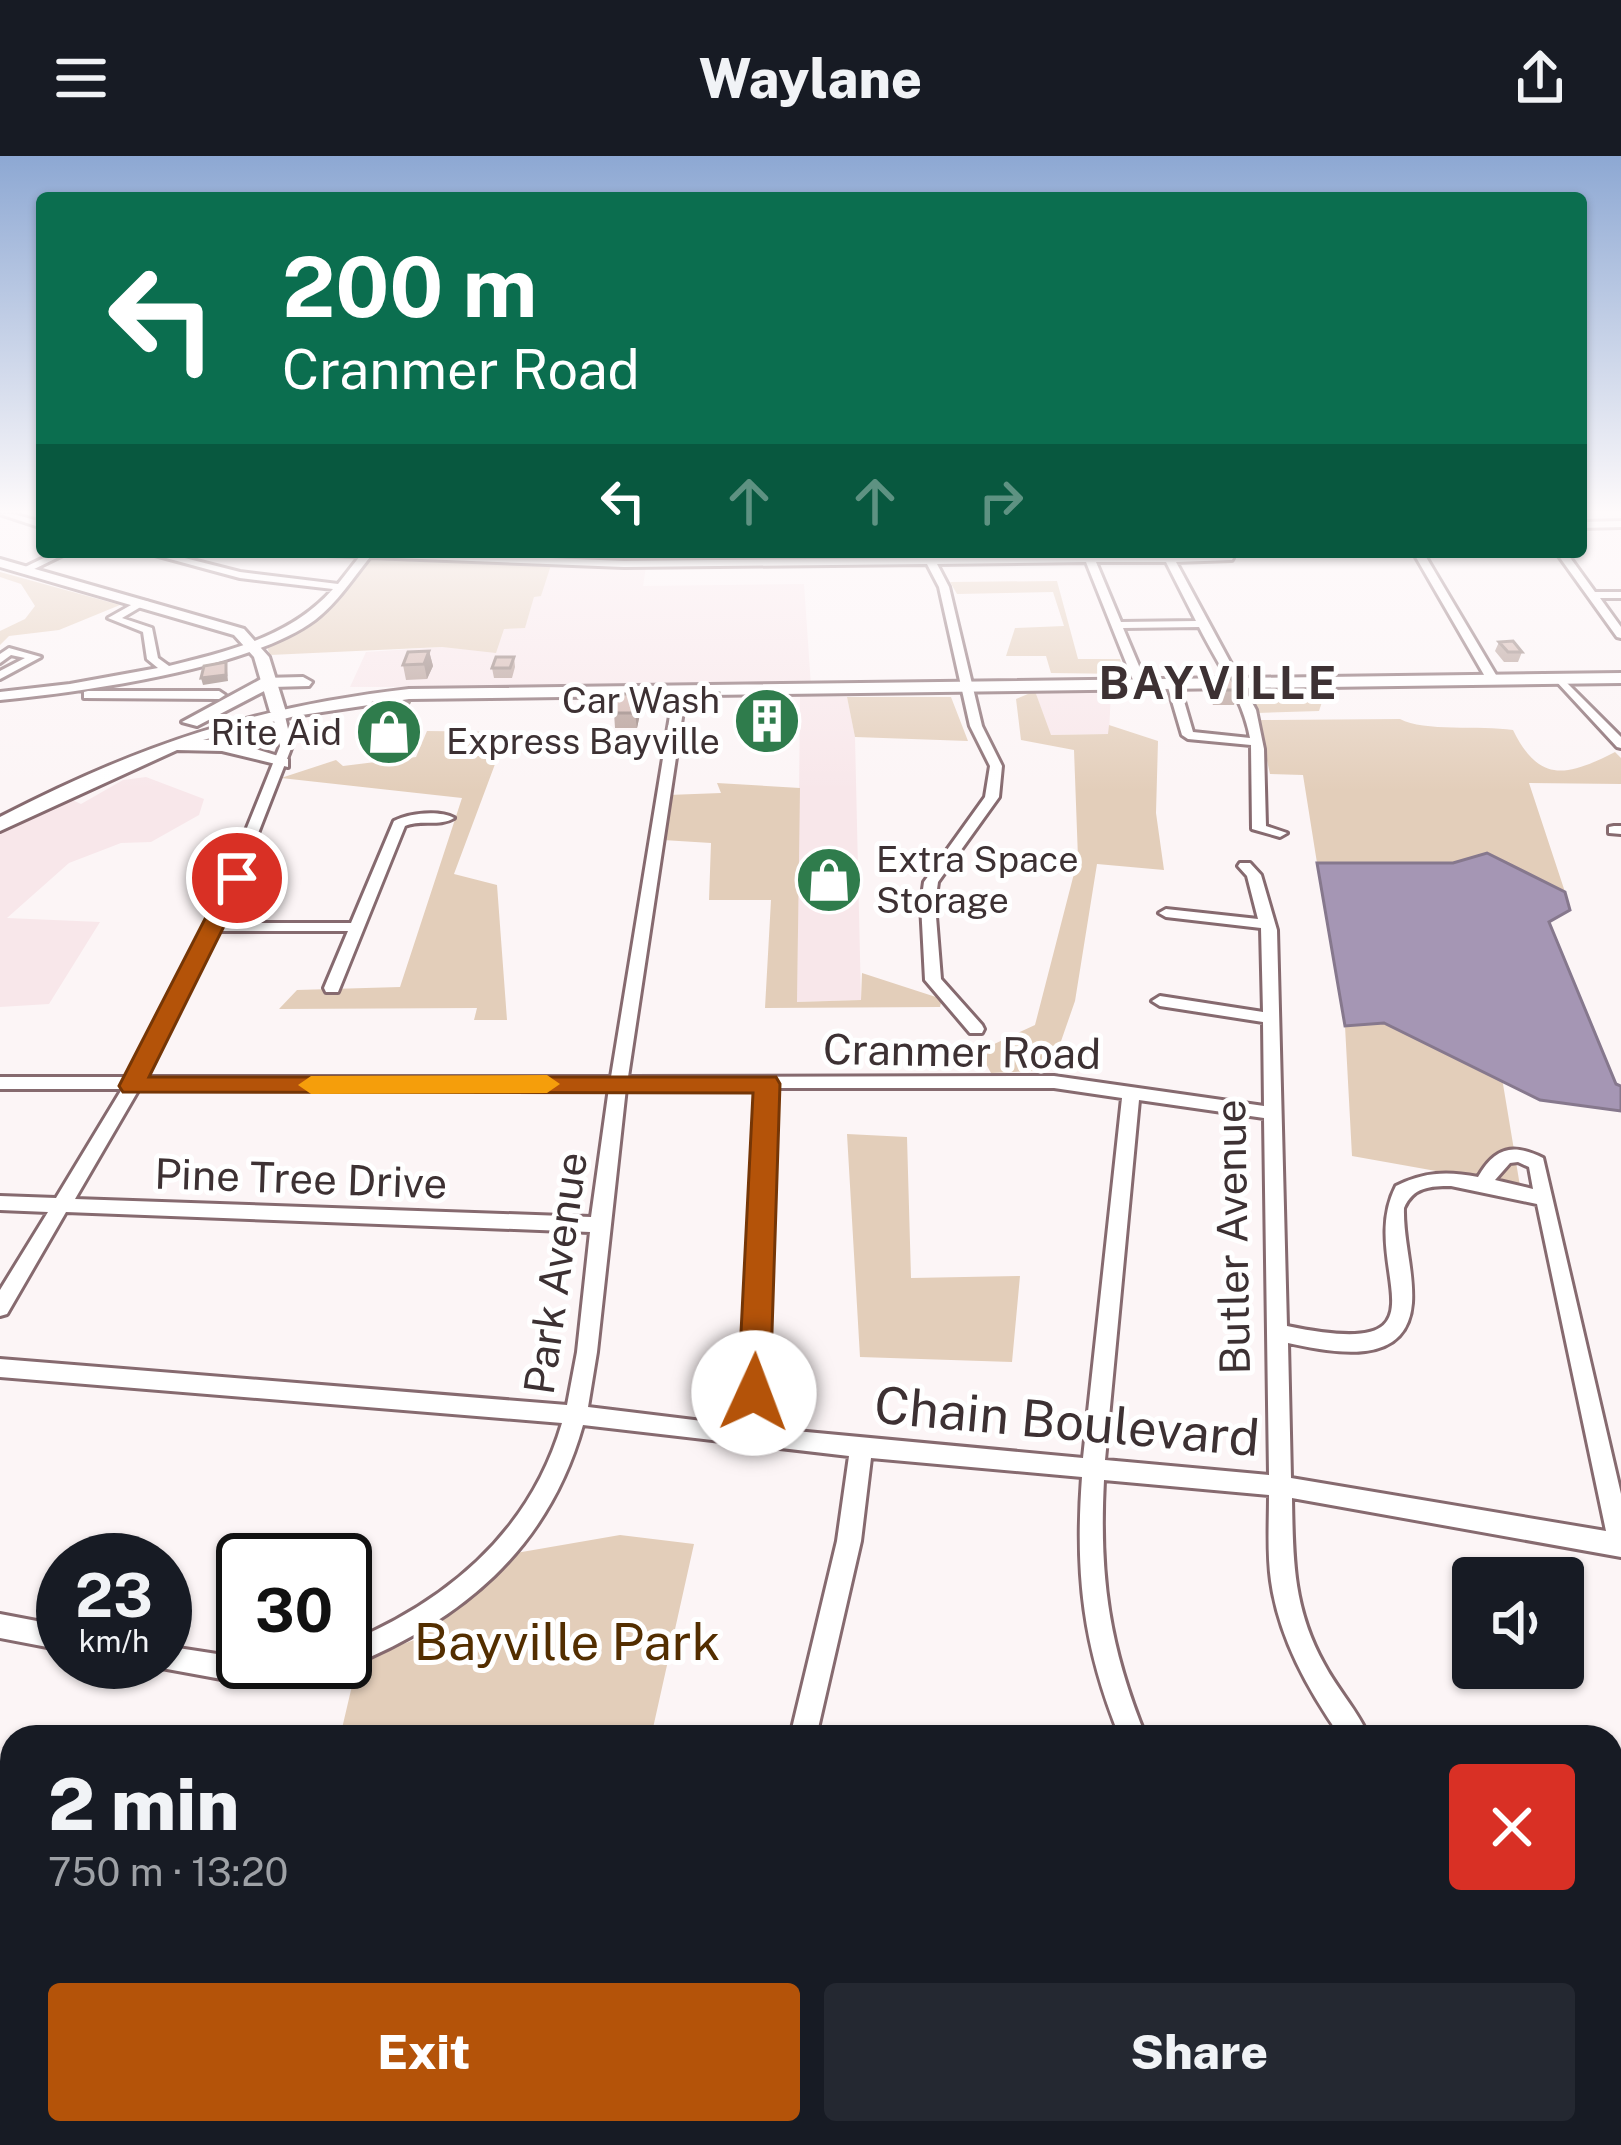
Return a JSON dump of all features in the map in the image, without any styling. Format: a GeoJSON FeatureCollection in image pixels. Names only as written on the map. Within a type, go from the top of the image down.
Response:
{"type":"FeatureCollection","features":[{"type":"Feature","properties":{"kind":"highway"},"geometry":{"type":"LineString","coordinates":[[0,825],[229,696],[272,691],[410,694],[1621,679]]}},
{"type":"Feature","properties":{"kind":"highway"},"geometry":{"type":"LineString","coordinates":[[100,771],[211,728],[272,691],[303,682],[410,694]]}},
{"type":"Feature","properties":{"kind":"highway"},"geometry":{"type":"LineString","coordinates":[[138,755],[202,745],[284,754]]}},
{"type":"Feature","properties":{"kind":"main road"},"geometry":{"type":"LineString","coordinates":[[161,607],[216,622],[254,641],[272,691]]}},
{"type":"Feature","properties":{"kind":"street"},"geometry":{"type":"LineString","coordinates":[[135,607],[113,618],[148,630],[153,659],[168,666]]}},
{"type":"Feature","properties":{"kind":"street"},"geometry":{"type":"LineString","coordinates":[[88,695],[254,641],[308,620],[320,607]]}},
{"type":"Feature","properties":{"kind":"street"},"geometry":{"type":"LineString","coordinates":[[949,607],[976,726],[996,766],[996,788],[931,882],[928,904],[933,980],[976,1029]]}},
{"type":"Feature","properties":{"kind":"street"},"geometry":{"type":"LineString","coordinates":[[1110,607],[1141,685]]}},
{"type":"Feature","properties":{"kind":"street"},"geometry":{"type":"LineString","coordinates":[[1193,607],[1252,716],[1259,829],[1280,833]]}},
{"type":"Feature","properties":{"kind":"street"},"geometry":{"type":"LineString","coordinates":[[1450,607],[1493,680]]}},
{"type":"Feature","properties":{"kind":"street"},"geometry":{"type":"LineString","coordinates":[[1600,607],[1621,635]]}},
{"type":"Feature","properties":{"kind":"street"},"geometry":{"type":"LineString","coordinates":[[1118,625],[1202,624]]}},
{"type":"Feature","properties":{"kind":"street"},"geometry":{"type":"LineString","coordinates":[[0,660],[9,651],[35,657],[0,676]]}},
{"type":"Feature","properties":{"kind":"street"},"geometry":{"type":"LineString","coordinates":[[1561,679],[1621,744]]}},
{"type":"Feature","properties":{"kind":"street"},"geometry":{"type":"LineString","coordinates":[[1173,685],[1188,735],[1257,742]]}},
{"type":"Feature","properties":{"kind":"street"},"geometry":{"type":"LineString","coordinates":[[0,696],[112,689],[229,696]]}},
{"type":"Feature","properties":{"kind":"street"},"geometry":{"type":"LineString","coordinates":[[0,1308],[132,1086],[214,928],[284,754],[272,691]]}},
{"type":"Feature","properties":{"kind":"street","name":"Park Avenue"},"geometry":{"type":"LineString","coordinates":[[372,1643],[413,1623],[519,1535],[554,1478],[576,1415],[589,1361],[600,1225],[680,691]]}},
{"type":"Feature","properties":{"kind":"street"},"geometry":{"type":"LineString","coordinates":[[332,988],[399,824],[408,819],[447,818]]}},
{"type":"Feature","properties":{"kind":"street","name":"Butler Avenue"},"geometry":{"type":"LineString","coordinates":[[1245,866],[1254,875],[1267,924],[1282,1576],[1297,1639],[1318,1683],[1348,1725]]}},
{"type":"Feature","properties":{"kind":"street"},"geometry":{"type":"LineString","coordinates":[[1166,913],[1267,924]]}},
{"type":"Feature","properties":{"kind":"street"},"geometry":{"type":"LineString","coordinates":[[214,928],[355,927]]}},
{"type":"Feature","properties":{"kind":"street"},"geometry":{"type":"LineString","coordinates":[[1160,1001],[1269,1018]]}},
{"type":"Feature","properties":{"kind":"street","name":"Cranmer Road"},"geometry":{"type":"LineString","coordinates":[[0,1084],[1054,1082],[1272,1113]]}},
{"type":"Feature","properties":{"kind":"street"},"geometry":{"type":"LineString","coordinates":[[753,1437],[767,1084]]}},
{"type":"Feature","properties":{"kind":"street"},"geometry":{"type":"LineString","coordinates":[[1128,1725],[1094,1617],[1088,1519],[1131,1092]]}},
{"type":"Feature","properties":{"kind":"street"},"geometry":{"type":"LineString","coordinates":[[1484,1187],[1490,1165],[1502,1157],[1524,1156],[1537,1163],[1621,1545]]}},
{"type":"Feature","properties":{"kind":"street"},"geometry":{"type":"LineString","coordinates":[[1275,1332],[1348,1343],[1389,1334],[1399,1322],[1402,1306],[1394,1219],[1394,1203],[1401,1191],[1421,1181],[1542,1198]]}},
{"type":"Feature","properties":{"kind":"street","name":"Pine Tree Drive"},"geometry":{"type":"LineString","coordinates":[[0,1203],[600,1225]]}},
{"type":"Feature","properties":{"kind":"street","name":"Chain Boulevard"},"geometry":{"type":"LineString","coordinates":[[0,1368],[576,1415],[860,1448],[1280,1486],[1621,1545]]}},
{"type":"Feature","properties":{"kind":"street"},"geometry":{"type":"LineString","coordinates":[[806,1725],[848,1541],[860,1448]]}},
{"type":"Feature","properties":{"kind":"street"},"geometry":{"type":"LineString","coordinates":[[0,1626],[36,1633]]}},
{"type":"Feature","properties":{"kind":"shaded area"},"geometry":{"type":"Polygon","coordinates":[[[531,607],[806,607],[811,686],[350,687],[366,652],[442,647],[495,652],[504,628],[525,627],[531,607]]]}},
{"type":"Feature","properties":{"kind":"shaded area"},"geometry":{"type":"Polygon","coordinates":[[[1111,690],[1109,734],[1050,735],[1035,691],[1111,690]]]}},
{"type":"Feature","properties":{"kind":"shaded area","name":"Extra Space Storage"},"geometry":{"type":"Polygon","coordinates":[[[800,696],[847,697],[855,737],[861,1000],[797,1002],[800,696]]]}},
{"type":"Feature","properties":{"kind":"shaded area"},"geometry":{"type":"Polygon","coordinates":[[[146,777],[204,799],[199,815],[151,842],[121,843],[69,863],[7,918],[100,922],[49,1004],[0,1007],[0,833],[66,797],[81,804],[123,780],[146,777]]]}},
{"type":"Feature","properties":{"kind":"shaded area"},"geometry":{"type":"Polygon","coordinates":[[[1487,853],[1565,892],[1570,910],[1549,922],[1616,1084],[1621,1086],[1621,1111],[1540,1100],[1384,1023],[1345,1026],[1317,863],[1453,863],[1487,853]]]}},
{"type":"Feature","properties":{"kind":"green space"},"geometry":{"type":"Polygon","coordinates":[[[34,607],[116,607],[59,630],[9,636],[0,645],[0,631],[25,619],[34,607]]]}},
{"type":"Feature","properties":{"kind":"green space"},"geometry":{"type":"Polygon","coordinates":[[[328,607],[531,607],[525,628],[504,629],[496,653],[442,647],[270,655],[266,644],[328,607]]]}},
{"type":"Feature","properties":{"kind":"green space"},"geometry":{"type":"Polygon","coordinates":[[[1058,607],[1064,607],[1078,659],[1120,659],[1125,674],[1051,673],[1046,656],[1006,656],[1015,628],[1064,626],[1058,607]]]}},
{"type":"Feature","properties":{"kind":"green space"},"geometry":{"type":"Polygon","coordinates":[[[1317,686],[1323,699],[1319,711],[1256,713],[1246,689],[1317,686]]]}},
{"type":"Feature","properties":{"kind":"green space"},"geometry":{"type":"Polygon","coordinates":[[[1035,691],[1051,735],[1108,734],[1109,725],[1158,741],[1156,813],[1164,870],[1097,864],[1075,1001],[1051,1070],[991,1073],[979,1051],[1035,1025],[1078,858],[1074,750],[1021,740],[1016,699],[1035,691]]]}},
{"type":"Feature","properties":{"kind":"green space"},"geometry":{"type":"Polygon","coordinates":[[[847,697],[951,697],[968,741],[855,737],[847,697]]]}},
{"type":"Feature","properties":{"kind":"green space"},"geometry":{"type":"Polygon","coordinates":[[[1400,719],[1423,726],[1513,730],[1533,759],[1555,770],[1582,767],[1615,752],[1621,758],[1621,784],[1529,783],[1565,892],[1487,853],[1453,863],[1317,863],[1303,775],[1270,774],[1258,720],[1400,719]]]}},
{"type":"Feature","properties":{"kind":"green space"},"geometry":{"type":"Polygon","coordinates":[[[427,731],[507,732],[454,874],[497,885],[507,1020],[474,1020],[477,1008],[279,1009],[297,990],[400,987],[462,798],[281,778],[336,760],[343,766],[416,757],[427,731]]]}},
{"type":"Feature","properties":{"kind":"green space"},"geometry":{"type":"Polygon","coordinates":[[[717,783],[800,788],[797,1002],[861,1000],[862,973],[942,999],[940,1007],[765,1008],[771,900],[709,900],[711,843],[663,840],[668,795],[721,793],[717,783]]]}},
{"type":"Feature","properties":{"kind":"green space"},"geometry":{"type":"Polygon","coordinates":[[[1384,1023],[1502,1078],[1520,1186],[1352,1156],[1345,1026],[1384,1023]]]}},
{"type":"Feature","properties":{"kind":"green space"},"geometry":{"type":"Polygon","coordinates":[[[847,1134],[907,1137],[911,1278],[1020,1276],[1012,1362],[860,1357],[847,1134]]]}},
{"type":"Feature","properties":{"kind":"green space","name":"Bayville Park"},"geometry":{"type":"Polygon","coordinates":[[[620,1535],[694,1544],[654,1725],[343,1725],[351,1689],[372,1689],[372,1655],[414,1640],[516,1553],[620,1535]]]}},
{"type":"Feature","properties":{"kind":"building"},"geometry":{"type":"Polygon","coordinates":[[[1513,641],[1522,652],[1508,652],[1499,642],[1513,641]]]}},
{"type":"Feature","properties":{"kind":"building"},"geometry":{"type":"Polygon","coordinates":[[[429,651],[424,664],[403,665],[408,652],[429,651]]]}},
{"type":"Feature","properties":{"kind":"building"},"geometry":{"type":"Polygon","coordinates":[[[496,657],[514,657],[510,668],[492,668],[496,657]]]}},
{"type":"Feature","properties":{"kind":"building"},"geometry":{"type":"Polygon","coordinates":[[[226,662],[226,675],[201,678],[204,666],[226,662]]]}},
{"type":"Feature","properties":{"kind":"building"},"geometry":{"type":"Polygon","coordinates":[[[1210,678],[1231,678],[1238,690],[1216,690],[1210,678]]]}},
{"type":"Feature","properties":{"kind":"building"},"geometry":{"type":"Polygon","coordinates":[[[706,693],[719,693],[718,705],[705,705],[706,693]]]}},
{"type":"Feature","properties":{"kind":"building"},"geometry":{"type":"Polygon","coordinates":[[[617,694],[639,694],[635,713],[614,713],[617,694]]]}},
{"type":"Feature","properties":{"kind":"building"},"geometry":{"type":"Polygon","coordinates":[[[745,698],[787,698],[787,708],[776,708],[776,714],[744,712],[745,698]]]}},
{"type":"Feature","properties":{"kind":"building"},"geometry":{"type":"Polygon","coordinates":[[[373,703],[409,703],[396,729],[363,729],[373,703]]]}},
{"type":"Feature","properties":{"kind":"slow traffic"},"geometry":{"type":"LineString","coordinates":[[311,1085],[547,1084]]}},
{"type":"Feature","properties":{"kind":"place","name":"Car Wash Express Bayville"},"geometry":{"type":"Point","coordinates":[767,721]}},
{"type":"Feature","properties":{"kind":"place","name":"Rite Aid"},"geometry":{"type":"Point","coordinates":[389,732]}},
{"type":"Feature","properties":{"kind":"place","name":"Extra Space Storage"},"geometry":{"type":"Point","coordinates":[829,880]}},
{"type":"Feature","properties":{"kind":"district","name":"BAYVILLE"},"geometry":{"type":"Point","coordinates":[1219,682]}},
{"type":"Feature","properties":{"kind":"route"},"geometry":{"type":"LineString","coordinates":[[237,878],[132,1086],[767,1084],[754,1393]]}}]}
